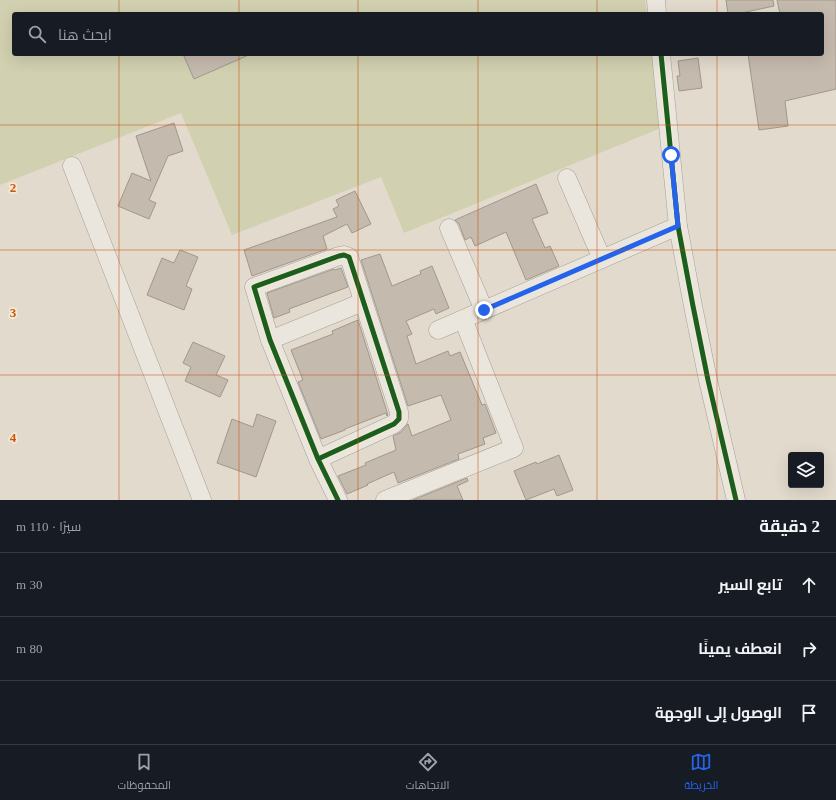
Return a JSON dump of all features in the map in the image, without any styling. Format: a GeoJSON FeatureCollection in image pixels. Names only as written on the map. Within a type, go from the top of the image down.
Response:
{"type":"FeatureCollection","features":[{"type":"Feature","properties":{"kind":"street"},"geometry":{"type":"LineString","coordinates":[[656,0],[658,12]]}},
{"type":"Feature","properties":{"kind":"street"},"geometry":{"type":"LineString","coordinates":[[661,56],[678,226],[708,380],[736,500]]}},
{"type":"Feature","properties":{"kind":"street"},"geometry":{"type":"LineString","coordinates":[[72,166],[202,500]]}},
{"type":"Feature","properties":{"kind":"street"},"geometry":{"type":"LineString","coordinates":[[567,178],[602,259]]}},
{"type":"Feature","properties":{"kind":"street"},"geometry":{"type":"LineString","coordinates":[[438,330],[678,226]]}},
{"type":"Feature","properties":{"kind":"street"},"geometry":{"type":"LineString","coordinates":[[449,228],[484,310]]}},
{"type":"Feature","properties":{"kind":"street"},"geometry":{"type":"LineString","coordinates":[[318,459],[394,424],[399,419],[399,412],[349,257],[344,255],[254,287],[270,340],[318,459],[338,500]]}},
{"type":"Feature","properties":{"kind":"street"},"geometry":{"type":"LineString","coordinates":[[270,340],[363,302]]}},
{"type":"Feature","properties":{"kind":"street"},"geometry":{"type":"LineString","coordinates":[[385,500],[514,448],[464,319]]}},
{"type":"Feature","properties":{"kind":"green space"},"geometry":{"type":"Polygon","coordinates":[[[0,0],[645,0],[647,12],[12,12],[12,56],[652,56],[661,128],[404,233],[381,177],[232,235],[181,113],[0,185],[0,0]]]}},
{"type":"Feature","properties":{"kind":"building"},"geometry":{"type":"Polygon","coordinates":[[[726,0],[773,0],[774,6],[746,12],[728,12],[726,0]]]}},
{"type":"Feature","properties":{"kind":"building"},"geometry":{"type":"Polygon","coordinates":[[[777,0],[836,0],[836,89],[785,101],[788,126],[759,130],[748,56],[824,56],[824,12],[780,12],[777,0]]]}},
{"type":"Feature","properties":{"kind":"building"},"geometry":{"type":"Polygon","coordinates":[[[184,56],[246,56],[194,79],[184,56]]]}},
{"type":"Feature","properties":{"kind":"building"},"geometry":{"type":"Polygon","coordinates":[[[698,58],[702,88],[679,91],[677,76],[680,76],[678,61],[698,58]]]}},
{"type":"Feature","properties":{"kind":"building"},"geometry":{"type":"Polygon","coordinates":[[[174,123],[183,151],[168,156],[149,200],[156,203],[149,219],[118,206],[132,173],[151,181],[136,136],[174,123]]]}},
{"type":"Feature","properties":{"kind":"building"},"geometry":{"type":"Polygon","coordinates":[[[536,184],[548,213],[532,219],[545,248],[550,246],[559,266],[526,280],[506,232],[475,246],[471,237],[465,240],[459,224],[455,220],[536,184]]]}},
{"type":"Feature","properties":{"kind":"building"},"geometry":{"type":"Polygon","coordinates":[[[355,191],[371,224],[352,233],[347,224],[323,236],[327,249],[252,276],[244,250],[337,217],[333,209],[339,206],[336,200],[355,191]]]}},
{"type":"Feature","properties":{"kind":"building"},"geometry":{"type":"Polygon","coordinates":[[[180,250],[198,257],[186,286],[192,289],[184,310],[147,295],[162,258],[174,263],[180,250]]]}},
{"type":"Feature","properties":{"kind":"building"},"geometry":{"type":"Polygon","coordinates":[[[380,254],[392,286],[421,274],[420,271],[432,266],[449,308],[436,314],[434,309],[406,321],[412,334],[407,336],[416,364],[448,351],[450,356],[460,352],[482,405],[485,404],[496,433],[483,438],[485,444],[458,454],[459,459],[398,483],[394,472],[347,494],[338,476],[366,465],[365,463],[396,450],[393,436],[401,432],[408,424],[412,436],[451,420],[441,395],[408,406],[361,260],[380,254]]]}},
{"type":"Feature","properties":{"kind":"building"},"geometry":{"type":"Polygon","coordinates":[[[341,268],[348,287],[289,309],[290,312],[274,318],[267,293],[334,269],[341,268]]]}},
{"type":"Feature","properties":{"kind":"building"},"geometry":{"type":"Polygon","coordinates":[[[358,320],[388,415],[387,416],[386,413],[321,439],[298,382],[303,380],[291,350],[333,334],[332,331],[358,320]]]}},
{"type":"Feature","properties":{"kind":"building"},"geometry":{"type":"Polygon","coordinates":[[[193,342],[225,356],[216,375],[228,380],[220,397],[185,381],[191,367],[183,363],[193,342]]]}},
{"type":"Feature","properties":{"kind":"building"},"geometry":{"type":"Polygon","coordinates":[[[257,414],[276,421],[256,477],[217,463],[232,419],[253,427],[257,414]]]}},
{"type":"Feature","properties":{"kind":"building"},"geometry":{"type":"Polygon","coordinates":[[[559,455],[573,490],[557,496],[554,489],[526,500],[514,471],[559,455]]]}},
{"type":"Feature","properties":{"kind":"building"},"geometry":{"type":"Polygon","coordinates":[[[467,478],[468,481],[457,486],[463,500],[413,500],[467,478]]]}},
{"type":"Feature","properties":{"kind":"cycle path"},"geometry":{"type":"LineString","coordinates":[[661,56],[678,226],[708,380],[736,500]]}},
{"type":"Feature","properties":{"kind":"cycle path"},"geometry":{"type":"LineString","coordinates":[[318,459],[394,424],[399,419],[399,412],[349,257],[344,255],[254,287],[270,340],[318,459],[338,500]]}},
{"type":"Feature","properties":{"kind":"route"},"geometry":{"type":"LineString","coordinates":[[484,310],[678,226],[671,155]]}}]}
